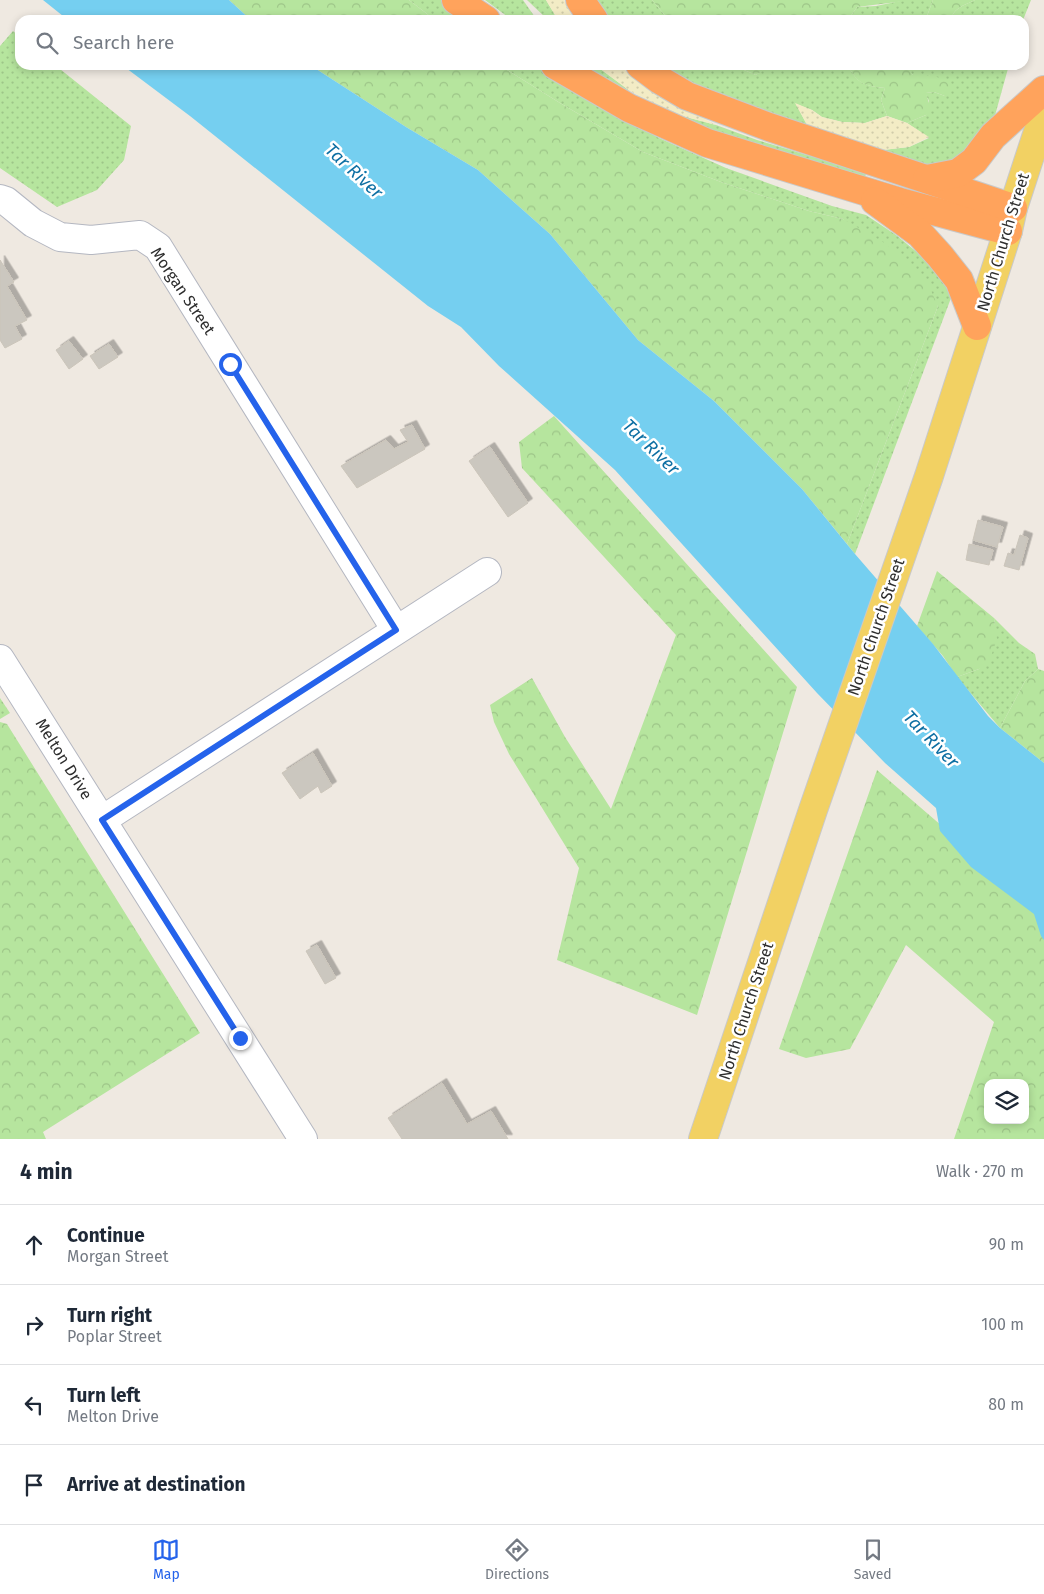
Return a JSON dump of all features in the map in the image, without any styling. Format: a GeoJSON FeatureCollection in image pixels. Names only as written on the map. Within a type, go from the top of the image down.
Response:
{"type":"FeatureCollection","features":[{"type":"Feature","properties":{"kind":"highway"},"geometry":{"type":"LineString","coordinates":[[456,0],[478,15]]}},
{"type":"Feature","properties":{"kind":"highway"},"geometry":{"type":"LineString","coordinates":[[580,0],[590,15]]}},
{"type":"Feature","properties":{"kind":"highway"},"geometry":{"type":"LineString","coordinates":[[564,70],[629,108],[707,143],[860,190],[1010,219]]}},
{"type":"Feature","properties":{"kind":"highway"},"geometry":{"type":"LineString","coordinates":[[647,70],[687,96],[769,127],[927,179],[1010,219]]}},
{"type":"Feature","properties":{"kind":"highway"},"geometry":{"type":"LineString","coordinates":[[927,179],[958,173],[974,161],[993,136],[1044,90]]}},
{"type":"Feature","properties":{"kind":"highway"},"geometry":{"type":"LineString","coordinates":[[860,190],[920,234],[940,256],[959,280],[977,326]]}},
{"type":"Feature","properties":{"kind":"main road","name":"North Church Street"},"geometry":{"type":"LineString","coordinates":[[703,1139],[813,810],[929,476],[1044,114]]}},
{"type":"Feature","properties":{"kind":"street","name":"Morgan Street"},"geometry":{"type":"LineString","coordinates":[[0,198],[33,223],[60,236],[92,240],[140,235],[158,247],[396,630]]}},
{"type":"Feature","properties":{"kind":"street"},"geometry":{"type":"LineString","coordinates":[[102,820],[487,572]]}},
{"type":"Feature","properties":{"kind":"street","name":"Melton Drive"},"geometry":{"type":"LineString","coordinates":[[0,659],[303,1139]]}},
{"type":"Feature","properties":{"kind":"green space"},"geometry":{"type":"Polygon","coordinates":[[[229,0],[409,0],[428,15],[246,15],[229,0]]]}},
{"type":"Feature","properties":{"kind":"green space"},"geometry":{"type":"Polygon","coordinates":[[[409,0],[447,0],[466,15],[428,15],[409,0]]]}},
{"type":"Feature","properties":{"kind":"green space"},"geometry":{"type":"Polygon","coordinates":[[[485,0],[523,0],[534,15],[505,15],[485,0]]]}},
{"type":"Feature","properties":{"kind":"green space"},"geometry":{"type":"Polygon","coordinates":[[[527,0],[546,0],[555,15],[543,15],[527,0]]]}},
{"type":"Feature","properties":{"kind":"green space"},"geometry":{"type":"Polygon","coordinates":[[[595,0],[652,0],[665,15],[606,15],[595,0]]]}},
{"type":"Feature","properties":{"kind":"green space"},"geometry":{"type":"Polygon","coordinates":[[[652,0],[905,0],[857,7],[851,15],[665,15],[652,0]]]}},
{"type":"Feature","properties":{"kind":"green space"},"geometry":{"type":"Polygon","coordinates":[[[905,0],[933,0],[927,15],[851,15],[857,7],[876,6],[905,0]]]}},
{"type":"Feature","properties":{"kind":"green space"},"geometry":{"type":"Polygon","coordinates":[[[933,0],[975,0],[964,5],[953,15],[927,15],[933,0]]]}},
{"type":"Feature","properties":{"kind":"green space"},"geometry":{"type":"Polygon","coordinates":[[[975,0],[1031,0],[1025,15],[953,15],[964,5],[975,0]]]}},
{"type":"Feature","properties":{"kind":"green space"},"geometry":{"type":"Polygon","coordinates":[[[13,31],[15,33],[15,70],[61,70],[131,126],[124,160],[97,190],[57,207],[0,168],[0,46],[13,31]]]}},
{"type":"Feature","properties":{"kind":"green space"},"geometry":{"type":"Polygon","coordinates":[[[318,70],[507,70],[643,152],[721,182],[809,211],[843,219],[883,242],[914,267],[927,282],[938,306],[847,544],[802,489],[714,401],[638,340],[550,234],[478,170],[406,127],[318,70]]]}},
{"type":"Feature","properties":{"kind":"green space"},"geometry":{"type":"Polygon","coordinates":[[[507,70],[544,70],[659,138],[726,168],[832,206],[866,215],[896,235],[918,253],[942,277],[951,298],[855,554],[847,544],[938,306],[843,219],[809,211],[721,182],[643,152],[507,70]]]}},
{"type":"Feature","properties":{"kind":"green space"},"geometry":{"type":"Polygon","coordinates":[[[588,70],[602,70],[630,91],[614,85],[588,70]]]}},
{"type":"Feature","properties":{"kind":"green space"},"geometry":{"type":"Polygon","coordinates":[[[666,70],[744,70],[756,75],[763,70],[850,70],[862,83],[885,88],[881,100],[887,116],[865,123],[842,122],[822,117],[812,110],[796,104],[806,123],[806,131],[724,101],[666,70]]]}},
{"type":"Feature","properties":{"kind":"green space"},"geometry":{"type":"Polygon","coordinates":[[[744,70],[764,70],[756,75],[744,70]]]}},
{"type":"Feature","properties":{"kind":"green space"},"geometry":{"type":"Polygon","coordinates":[[[851,70],[909,70],[913,75],[929,75],[948,80],[953,89],[945,96],[934,92],[926,93],[931,110],[926,115],[907,123],[887,116],[881,100],[885,88],[866,85],[855,76],[851,70]]]}},
{"type":"Feature","properties":{"kind":"green space"},"geometry":{"type":"Polygon","coordinates":[[[909,70],[1008,70],[994,119],[988,132],[948,166],[921,166],[874,151],[909,147],[929,138],[907,123],[926,115],[929,101],[925,93],[934,92],[945,96],[929,75],[913,75],[909,70]]]}},
{"type":"Feature","properties":{"kind":"green space"},"geometry":{"type":"Polygon","coordinates":[[[675,114],[716,125],[757,140],[867,173],[863,180],[718,133],[675,114]]]}},
{"type":"Feature","properties":{"kind":"green space"},"geometry":{"type":"Polygon","coordinates":[[[554,416],[797,687],[697,1015],[557,960],[579,868],[509,754],[494,722],[490,705],[532,678],[565,737],[611,809],[676,635],[522,468],[519,442],[554,416]]]}},
{"type":"Feature","properties":{"kind":"green space"},"geometry":{"type":"Polygon","coordinates":[[[937,571],[994,618],[997,639],[990,659],[979,669],[957,677],[943,656],[917,626],[937,571]]]}},
{"type":"Feature","properties":{"kind":"green space"},"geometry":{"type":"Polygon","coordinates":[[[994,618],[1019,643],[1035,654],[1038,669],[1025,681],[1000,728],[957,677],[979,669],[995,627],[994,618]]]}},
{"type":"Feature","properties":{"kind":"green space"},"geometry":{"type":"Polygon","coordinates":[[[1038,669],[1044,671],[1044,763],[1000,728],[1025,681],[1038,669]]]}},
{"type":"Feature","properties":{"kind":"green space"},"geometry":{"type":"Polygon","coordinates":[[[0,698],[10,713],[0,719],[0,698]]]}},
{"type":"Feature","properties":{"kind":"green space"},"geometry":{"type":"Polygon","coordinates":[[[0,722],[7,724],[200,1033],[43,1132],[46,1139],[0,1139],[0,722]]]}},
{"type":"Feature","properties":{"kind":"green space"},"geometry":{"type":"Polygon","coordinates":[[[877,770],[1028,900],[1044,918],[1044,1139],[954,1139],[994,1022],[906,945],[850,1049],[806,1058],[779,1049],[877,770]]]}},
{"type":"Feature","properties":{"kind":"sand"},"geometry":{"type":"Polygon","coordinates":[[[546,0],[564,0],[572,15],[555,15],[546,0]]]}},
{"type":"Feature","properties":{"kind":"sand"},"geometry":{"type":"Polygon","coordinates":[[[602,70],[625,70],[647,89],[716,125],[675,114],[630,91],[602,70]]]}},
{"type":"Feature","properties":{"kind":"sand"},"geometry":{"type":"Polygon","coordinates":[[[795,103],[812,110],[822,117],[842,122],[865,123],[887,116],[907,123],[929,137],[909,147],[874,151],[806,131],[806,123],[795,103]]]}},
{"type":"Feature","properties":{"kind":"water"},"geometry":{"type":"Polygon","coordinates":[[[43,0],[229,0],[246,15],[62,15],[43,0]]]}},
{"type":"Feature","properties":{"kind":"water","name":"Tar River"},"geometry":{"type":"Polygon","coordinates":[[[129,70],[318,70],[406,127],[478,170],[550,234],[638,340],[714,401],[802,489],[933,644],[988,716],[1044,763],[1044,940],[1034,914],[971,867],[940,831],[936,808],[885,763],[817,693],[615,470],[499,366],[461,327],[428,306],[190,116],[129,70]]]}},
{"type":"Feature","properties":{"kind":"building"},"geometry":{"type":"Polygon","coordinates":[[[0,260],[14,282],[7,286],[27,320],[15,326],[22,339],[5,348],[0,340],[0,260]]]}},
{"type":"Feature","properties":{"kind":"building"},"geometry":{"type":"Polygon","coordinates":[[[69,341],[83,359],[69,369],[56,350],[69,341]]]}},
{"type":"Feature","properties":{"kind":"building"},"geometry":{"type":"Polygon","coordinates":[[[109,344],[118,357],[99,369],[90,356],[109,344]]]}},
{"type":"Feature","properties":{"kind":"building"},"geometry":{"type":"Polygon","coordinates":[[[412,425],[425,449],[357,488],[341,466],[386,440],[394,449],[408,442],[400,430],[412,425]]]}},
{"type":"Feature","properties":{"kind":"building"},"geometry":{"type":"Polygon","coordinates":[[[490,447],[528,503],[508,517],[469,461],[490,447]]]}},
{"type":"Feature","properties":{"kind":"building"},"geometry":{"type":"Polygon","coordinates":[[[978,520],[1003,527],[997,547],[973,540],[978,520]]]}},
{"type":"Feature","properties":{"kind":"building"},"geometry":{"type":"Polygon","coordinates":[[[1020,535],[1028,538],[1019,570],[1004,566],[1008,553],[1014,555],[1020,535]]]}},
{"type":"Feature","properties":{"kind":"building"},"geometry":{"type":"Polygon","coordinates":[[[969,544],[993,550],[989,565],[966,560],[969,544]]]}},
{"type":"Feature","properties":{"kind":"building"},"geometry":{"type":"Polygon","coordinates":[[[313,753],[332,786],[321,793],[318,786],[300,799],[282,773],[313,753]]]}},
{"type":"Feature","properties":{"kind":"building"},"geometry":{"type":"Polygon","coordinates":[[[317,945],[336,978],[325,984],[306,951],[317,945]]]}},
{"type":"Feature","properties":{"kind":"building"},"geometry":{"type":"Polygon","coordinates":[[[442,1083],[467,1124],[491,1111],[508,1139],[402,1139],[388,1118],[442,1083]]]}},
{"type":"Feature","properties":{"kind":"route"},"geometry":{"type":"LineString","coordinates":[[230,364],[396,630],[102,820],[240,1038]]}}]}
